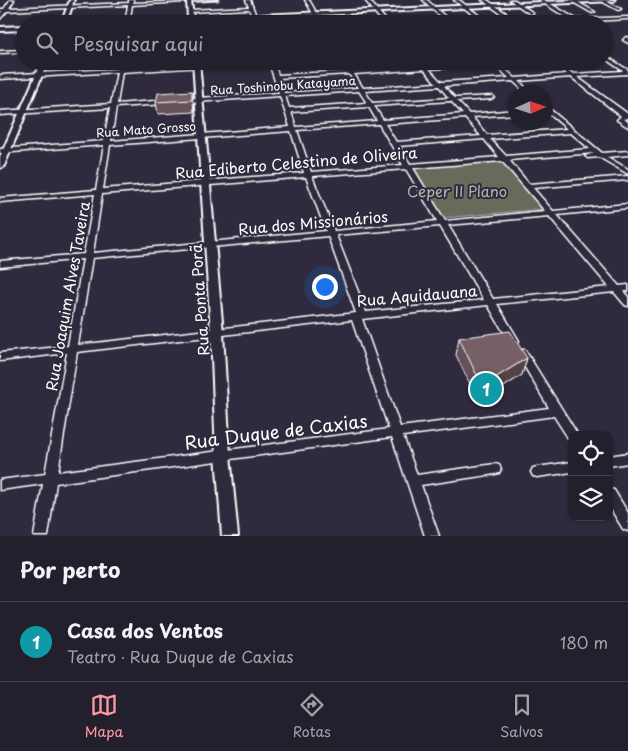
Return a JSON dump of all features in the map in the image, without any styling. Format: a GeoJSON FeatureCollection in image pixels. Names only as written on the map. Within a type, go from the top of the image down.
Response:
{"type":"FeatureCollection","features":[{"type":"Feature","properties":{"kind":"street"},"geometry":{"type":"LineString","coordinates":[[0,18],[2,10],[12,0]]}},
{"type":"Feature","properties":{"kind":"street"},"geometry":{"type":"LineString","coordinates":[[67,15],[72,0]]}},
{"type":"Feature","properties":{"kind":"street"},"geometry":{"type":"LineString","coordinates":[[2,10],[216,0]]}},
{"type":"Feature","properties":{"kind":"street"},"geometry":{"type":"LineString","coordinates":[[248,0],[255,15]]}},
{"type":"Feature","properties":{"kind":"street"},"geometry":{"type":"LineString","coordinates":[[307,0],[316,14]]}},
{"type":"Feature","properties":{"kind":"street"},"geometry":{"type":"LineString","coordinates":[[367,0],[380,15]]}},
{"type":"Feature","properties":{"kind":"street"},"geometry":{"type":"LineString","coordinates":[[425,0],[441,15]]}},
{"type":"Feature","properties":{"kind":"street"},"geometry":{"type":"LineString","coordinates":[[456,0],[476,15]]}},
{"type":"Feature","properties":{"kind":"street"},"geometry":{"type":"LineString","coordinates":[[484,0],[506,15]]}},
{"type":"Feature","properties":{"kind":"street"},"geometry":{"type":"LineString","coordinates":[[512,0],[531,13]]}},
{"type":"Feature","properties":{"kind":"street"},"geometry":{"type":"LineString","coordinates":[[541,0],[566,15]]}},
{"type":"Feature","properties":{"kind":"street"},"geometry":{"type":"LineString","coordinates":[[602,0],[619,9]]}},
{"type":"Feature","properties":{"kind":"street"},"geometry":{"type":"LineString","coordinates":[[304,15],[613,0]]}},
{"type":"Feature","properties":{"kind":"street"},"geometry":{"type":"LineString","coordinates":[[189,1],[190,12],[252,8]]}},
{"type":"Feature","properties":{"kind":"street"},"geometry":{"type":"LineString","coordinates":[[572,1],[593,12]]}},
{"type":"Feature","properties":{"kind":"street"},"geometry":{"type":"LineString","coordinates":[[613,19],[628,18]]}},
{"type":"Feature","properties":{"kind":"street"},"geometry":{"type":"LineString","coordinates":[[0,30],[15,29]]}},
{"type":"Feature","properties":{"kind":"street"},"geometry":{"type":"LineString","coordinates":[[628,38],[625,39],[628,42]]}},
{"type":"Feature","properties":{"kind":"street"},"geometry":{"type":"LineString","coordinates":[[0,52],[15,51]]}},
{"type":"Feature","properties":{"kind":"street"},"geometry":{"type":"LineString","coordinates":[[613,61],[627,70]]}},
{"type":"Feature","properties":{"kind":"street"},"geometry":{"type":"LineString","coordinates":[[0,166],[4,151],[25,110],[41,70]]}},
{"type":"Feature","properties":{"kind":"street"},"geometry":{"type":"LineString","coordinates":[[0,77],[85,70]]}},
{"type":"Feature","properties":{"kind":"street","name":"Rua Joaquim Alves Taveira"},"geometry":{"type":"LineString","coordinates":[[41,536],[87,256],[120,70]]}},
{"type":"Feature","properties":{"kind":"street","name":"Rua Ponta Porã"},"geometry":{"type":"LineString","coordinates":[[197,70],[217,333],[223,455],[230,536]]}},
{"type":"Feature","properties":{"kind":"street"},"geometry":{"type":"LineString","coordinates":[[274,70],[308,174],[359,315],[432,536]]}},
{"type":"Feature","properties":{"kind":"street"},"geometry":{"type":"LineString","coordinates":[[349,70],[570,431]]}},
{"type":"Feature","properties":{"kind":"street"},"geometry":{"type":"LineString","coordinates":[[276,78],[395,70]]}},
{"type":"Feature","properties":{"kind":"street"},"geometry":{"type":"LineString","coordinates":[[427,70],[454,99],[628,303]]}},
{"type":"Feature","properties":{"kind":"street"},"geometry":{"type":"LineString","coordinates":[[503,70],[520,85]]}},
{"type":"Feature","properties":{"kind":"street"},"geometry":{"type":"LineString","coordinates":[[566,70],[627,116],[620,120],[628,125]]}},
{"type":"Feature","properties":{"kind":"street","name":"Rua Toshinobu Katayama"},"geometry":{"type":"LineString","coordinates":[[0,111],[627,70]]}},
{"type":"Feature","properties":{"kind":"street"},"geometry":{"type":"LineString","coordinates":[[287,110],[491,97]]}},
{"type":"Feature","properties":{"kind":"street","name":"Rua Mato Grosso"},"geometry":{"type":"LineString","coordinates":[[469,118],[508,113]]}},
{"type":"Feature","properties":{"kind":"street"},"geometry":{"type":"LineString","coordinates":[[553,114],[597,153],[628,172]]}},
{"type":"Feature","properties":{"kind":"street","name":"Rua Mato Grosso"},"geometry":{"type":"LineString","coordinates":[[4,151],[508,116]]}},
{"type":"Feature","properties":{"kind":"street"},"geometry":{"type":"LineString","coordinates":[[395,144],[572,131]]}},
{"type":"Feature","properties":{"kind":"street","name":"Rua Ediberto Celestino de Oliveira"},"geometry":{"type":"LineString","coordinates":[[0,200],[408,166],[507,161],[597,153],[628,153]]}},
{"type":"Feature","properties":{"kind":"street"},"geometry":{"type":"LineString","coordinates":[[528,186],[628,178]]}},
{"type":"Feature","properties":{"kind":"street","name":"Rua dos Missionários"},"geometry":{"type":"LineString","coordinates":[[0,264],[628,206]]}},
{"type":"Feature","properties":{"kind":"street","name":"Rua Aquidauana"},"geometry":{"type":"LineString","coordinates":[[0,357],[359,315],[628,288]]}},
{"type":"Feature","properties":{"kind":"street","name":"Rua Duque de Caxias"},"geometry":{"type":"LineString","coordinates":[[0,486],[557,411]]}},
{"type":"Feature","properties":{"kind":"street"},"geometry":{"type":"LineString","coordinates":[[613,460],[628,458]]}},
{"type":"Feature","properties":{"kind":"street"},"geometry":{"type":"LineString","coordinates":[[537,472],[568,468]]}},
{"type":"Feature","properties":{"kind":"street"},"geometry":{"type":"LineString","coordinates":[[413,481],[495,469]]}},
{"type":"Feature","properties":{"kind":"street"},"geometry":{"type":"LineString","coordinates":[[613,501],[628,525]]}},
{"type":"Feature","properties":{"kind":"green space","name":"Ceper II Plano"},"geometry":{"type":"Polygon","coordinates":[[[504,161],[545,209],[442,218],[412,167],[504,161]]]}},
{"type":"Feature","properties":{"kind":"building"},"geometry":{"type":"Polygon","coordinates":[[[192,91],[192,100],[156,102],[158,93],[192,91]]]}},
{"type":"Feature","properties":{"kind":"building"},"geometry":{"type":"Polygon","coordinates":[[[510,331],[527,358],[482,386],[459,338],[510,331]]]}},
{"type":"Feature","properties":{"kind":"place","name":"Casa dos Ventos"},"geometry":{"type":"Point","coordinates":[486,389]}}]}
